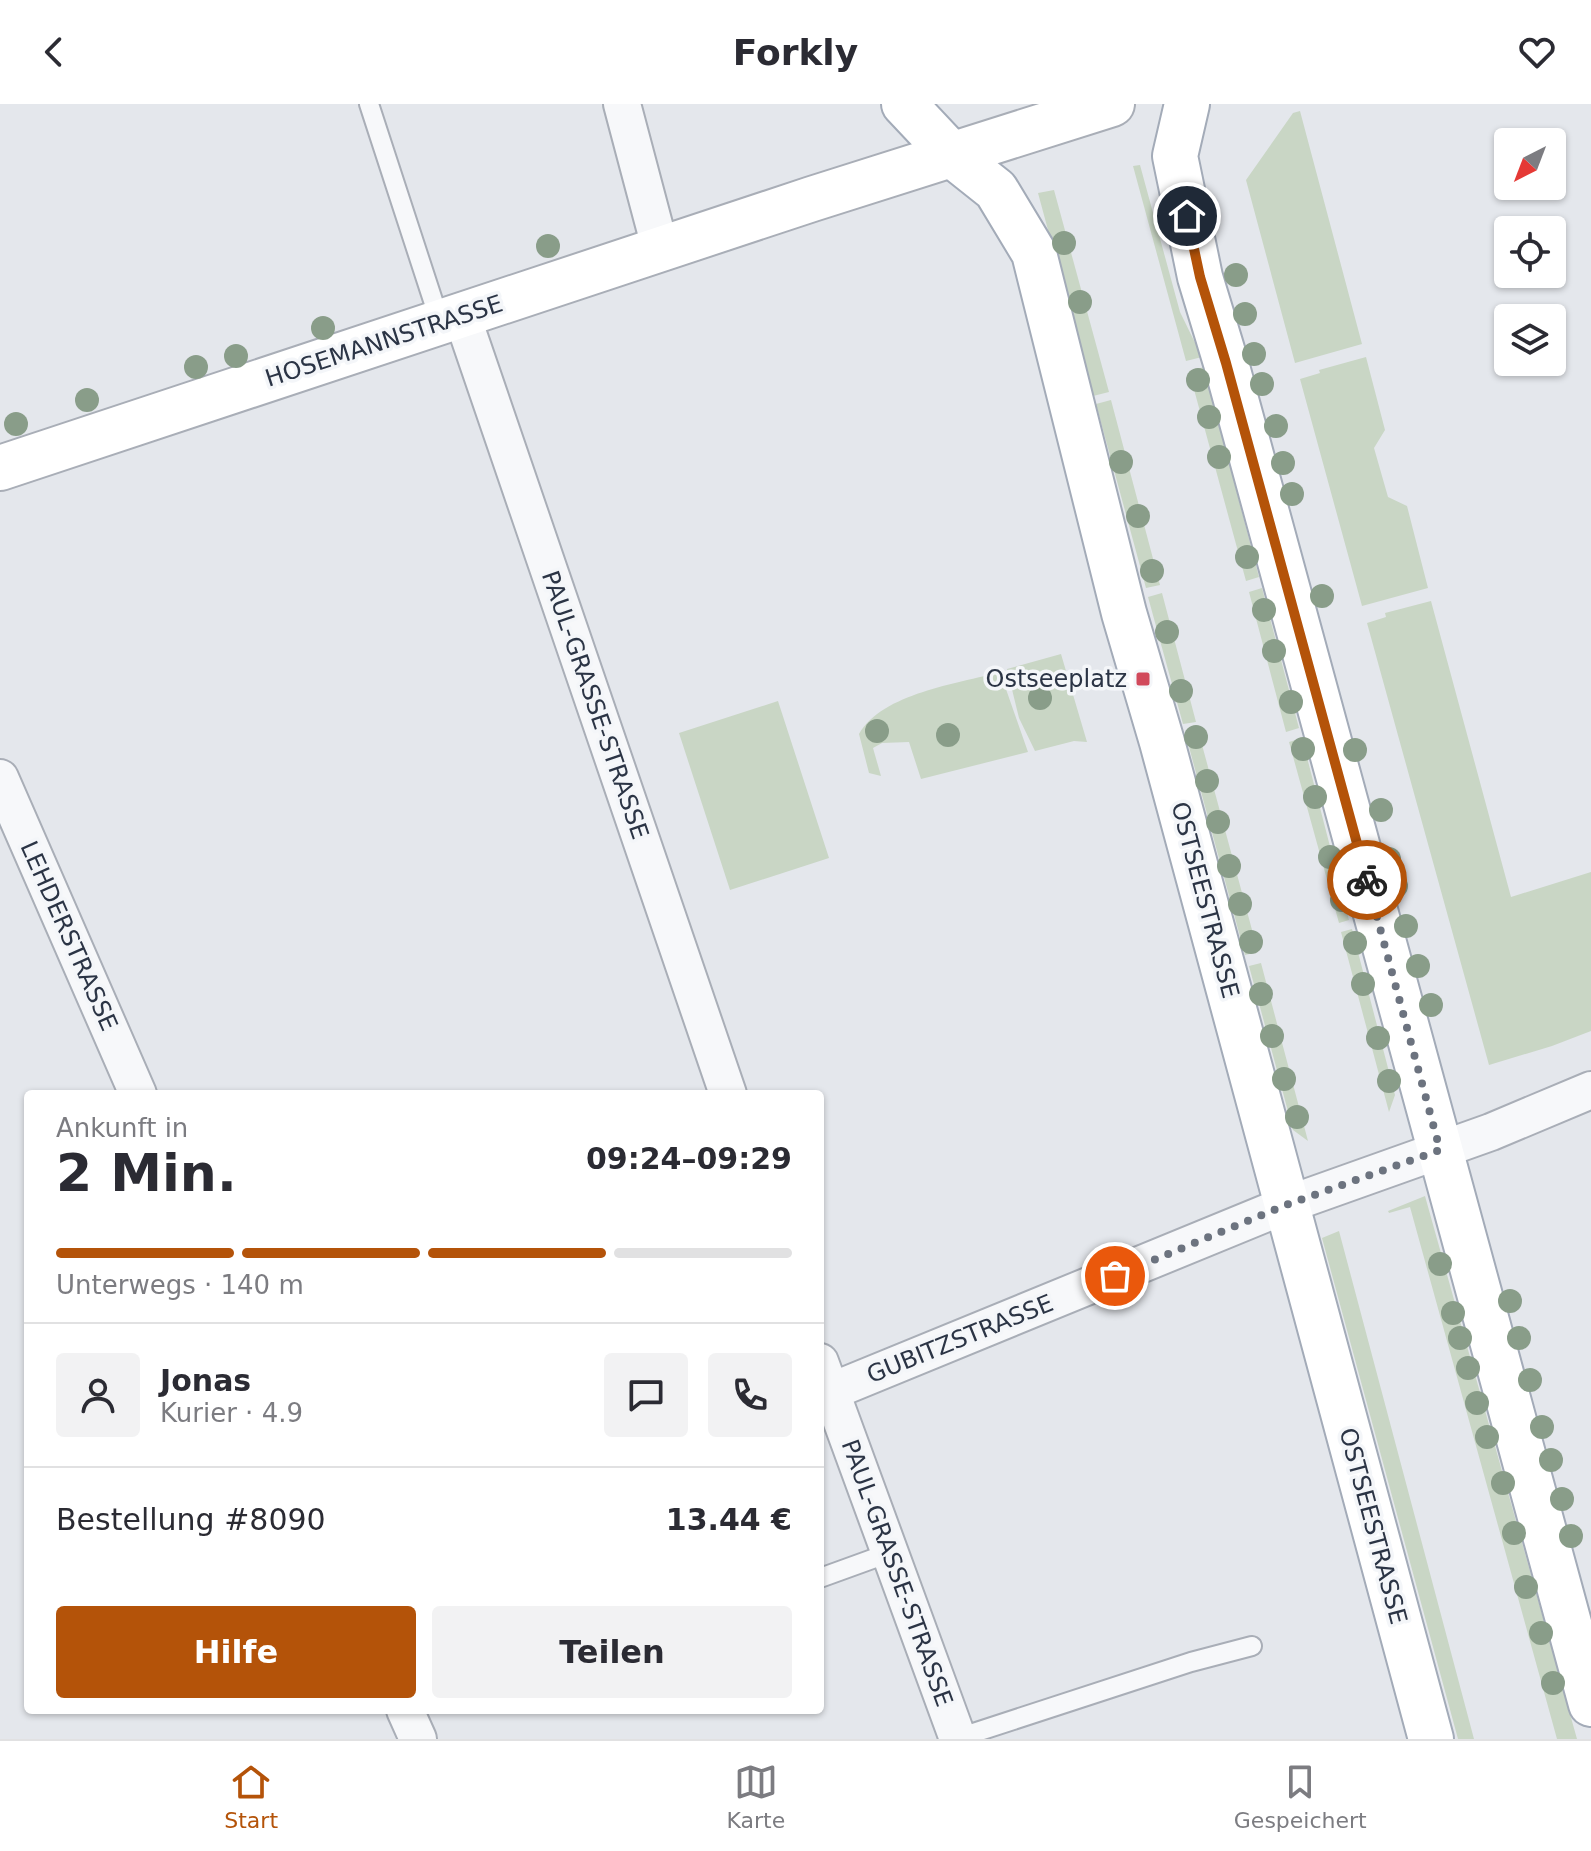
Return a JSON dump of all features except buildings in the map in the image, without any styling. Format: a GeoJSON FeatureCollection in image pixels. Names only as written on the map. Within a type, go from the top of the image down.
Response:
{"type":"FeatureCollection","features":[{"type":"Feature","properties":{"kind":"main road","name":"OSTSEESTRASSE"},"geometry":{"type":"LineString","coordinates":[[904,104],[952,155],[996,190],[1034,253],[1124,613],[1162,742],[1431,1739]]}},
{"type":"Feature","properties":{"kind":"main road","name":"HOSEMANNSTRASSE"},"geometry":{"type":"LineString","coordinates":[[2,459],[108,432],[1112,104]]}},
{"type":"Feature","properties":{"kind":"main road"},"geometry":{"type":"LineString","coordinates":[[1187,104],[1175,156],[1200,277],[1231,378],[1591,1704]]}},
{"type":"Feature","properties":{"kind":"street"},"geometry":{"type":"LineString","coordinates":[[622,104],[661,251]]}},
{"type":"Feature","properties":{"kind":"street","name":"PAUL-GRASSE-STRASSE"},"geometry":{"type":"LineString","coordinates":[[452,319],[727,1090]]}},
{"type":"Feature","properties":{"kind":"street","name":"LEHDERSTRASSE"},"geometry":{"type":"LineString","coordinates":[[0,778],[136,1090]]}},
{"type":"Feature","properties":{"kind":"street","name":"GUBITZSTRASSE"},"geometry":{"type":"LineString","coordinates":[[824,1384],[1591,1090]]}},
{"type":"Feature","properties":{"kind":"street","name":"PAUL-GRASSE-STRASSE"},"geometry":{"type":"LineString","coordinates":[[824,1387],[958,1738]]}},
{"type":"Feature","properties":{"kind":"street"},"geometry":{"type":"LineString","coordinates":[[407,1714],[418,1739]]}},
{"type":"Feature","properties":{"kind":"lane"},"geometry":{"type":"LineString","coordinates":[[369,104],[452,319]]}},
{"type":"Feature","properties":{"kind":"lane"},"geometry":{"type":"LineString","coordinates":[[824,1577],[889,1553]]}},
{"type":"Feature","properties":{"kind":"lane"},"geometry":{"type":"LineString","coordinates":[[958,1738],[1191,1662],[1252,1646]]}},
{"type":"Feature","properties":{"kind":"green space"},"geometry":{"type":"Polygon","coordinates":[[[1300,111],[1362,344],[1295,363],[1246,180],[1293,113],[1300,111]]]}},
{"type":"Feature","properties":{"kind":"green space"},"geometry":{"type":"Polygon","coordinates":[[[1140,165],[1180,312],[1202,357],[1186,361],[1133,166],[1140,165]]]}},
{"type":"Feature","properties":{"kind":"green space"},"geometry":{"type":"Polygon","coordinates":[[[1054,190],[1109,392],[1093,396],[1038,193],[1054,190]]]}},
{"type":"Feature","properties":{"kind":"green space"},"geometry":{"type":"Polygon","coordinates":[[[1366,357],[1385,430],[1374,448],[1388,497],[1407,506],[1428,588],[1362,606],[1300,379],[1320,373],[1319,370],[1366,357]]]}},
{"type":"Feature","properties":{"kind":"green space"},"geometry":{"type":"Polygon","coordinates":[[[1204,367],[1259,577],[1246,581],[1189,371],[1204,367]]]}},
{"type":"Feature","properties":{"kind":"green space"},"geometry":{"type":"Polygon","coordinates":[[[1111,400],[1160,585],[1146,588],[1096,404],[1111,400]]]}},
{"type":"Feature","properties":{"kind":"green space"},"geometry":{"type":"Polygon","coordinates":[[[1262,588],[1299,728],[1286,732],[1249,592],[1262,588]]]}},
{"type":"Feature","properties":{"kind":"green space"},"geometry":{"type":"Polygon","coordinates":[[[1162,593],[1196,722],[1183,724],[1148,597],[1162,593]]]}},
{"type":"Feature","properties":{"kind":"green space"},"geometry":{"type":"Polygon","coordinates":[[[1431,601],[1511,897],[1591,872],[1591,1031],[1489,1065],[1367,623],[1386,617],[1385,613],[1431,601]]]}},
{"type":"Feature","properties":{"kind":"green space"},"geometry":{"type":"Polygon","coordinates":[[[1061,654],[1087,742],[1074,741],[1035,751],[1019,718],[1007,669],[1061,654]]]}},
{"type":"Feature","properties":{"kind":"green space"},"geometry":{"type":"Polygon","coordinates":[[[1000,672],[1028,752],[921,779],[909,742],[882,743],[873,748],[881,776],[869,773],[859,734],[870,720],[885,709],[922,692],[1000,672]]]}},
{"type":"Feature","properties":{"kind":"green space"},"geometry":{"type":"Polygon","coordinates":[[[778,701],[829,858],[730,890],[679,733],[778,701]]]}},
{"type":"Feature","properties":{"kind":"green space"},"geometry":{"type":"Polygon","coordinates":[[[1198,730],[1258,952],[1245,955],[1185,732],[1198,730]]]}},
{"type":"Feature","properties":{"kind":"green space"},"geometry":{"type":"Polygon","coordinates":[[[1302,738],[1349,920],[1339,923],[1289,742],[1302,738]]]}},
{"type":"Feature","properties":{"kind":"green space"},"geometry":{"type":"Polygon","coordinates":[[[1352,929],[1395,1095],[1389,1112],[1341,932],[1352,929]]]}},
{"type":"Feature","properties":{"kind":"green space"},"geometry":{"type":"Polygon","coordinates":[[[1261,963],[1308,1141],[1293,1130],[1249,966],[1261,963]]]}},
{"type":"Feature","properties":{"kind":"green space"},"geometry":{"type":"Polygon","coordinates":[[[1425,1196],[1577,1739],[1557,1739],[1410,1207],[1388,1211],[1425,1196]]]}},
{"type":"Feature","properties":{"kind":"green space"},"geometry":{"type":"Polygon","coordinates":[[[1339,1231],[1474,1739],[1458,1739],[1322,1238],[1339,1231]]]}},
{"type":"Feature","properties":{"kind":"way so far"},"geometry":{"type":"LineString","coordinates":[[1115,1276],[1286,1205],[1440,1150],[1367,880]]}},
{"type":"Feature","properties":{"kind":"place","name":"Ostseeplatz"},"geometry":{"type":"Point","coordinates":[1143,679]}},
{"type":"Feature","properties":{"kind":"route"},"geometry":{"type":"LineString","coordinates":[[1187,216],[1200,277],[1367,880]]}}]}
